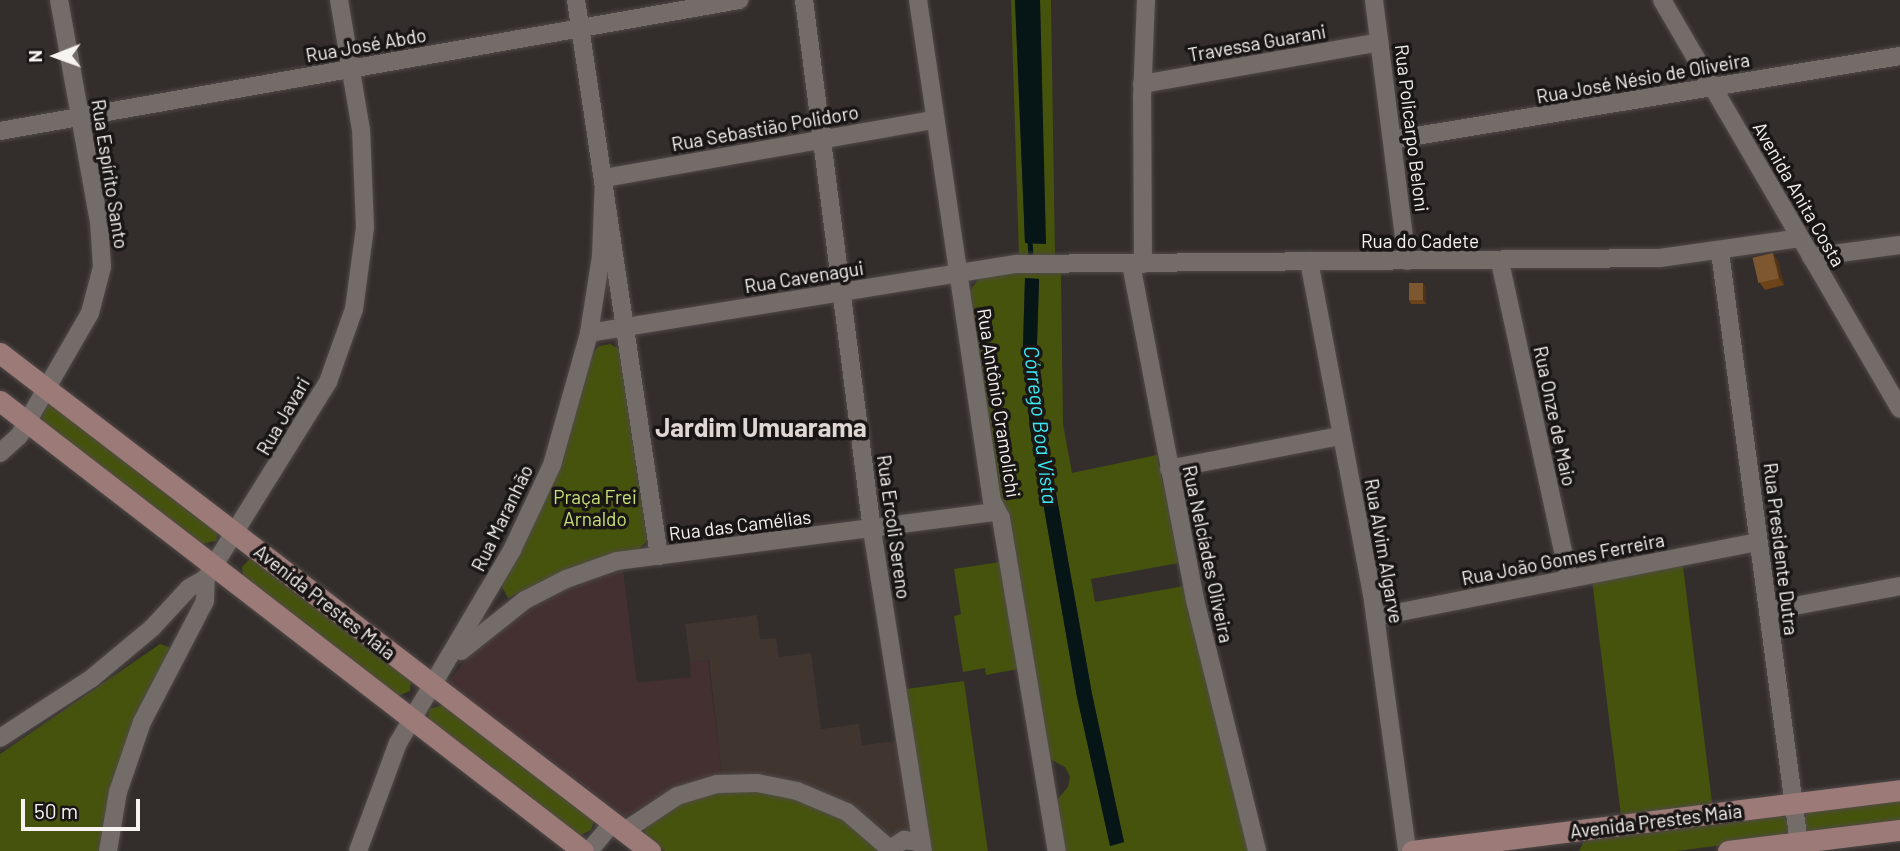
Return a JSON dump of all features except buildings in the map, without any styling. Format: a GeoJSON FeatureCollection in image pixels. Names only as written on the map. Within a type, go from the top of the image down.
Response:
{"type":"FeatureCollection","features":[{"type":"Feature","properties":{"kind":"street","name":"Rua Espírito Santo"},"geometry":{"type":"LineString","coordinates":[[0,453],[28,422],[90,313],[102,267],[99,222],[59,0]]}},
{"type":"Feature","properties":{"kind":"street","name":"Rua Javari"},"geometry":{"type":"LineString","coordinates":[[0,738],[92,677],[152,628],[188,588],[211,572],[238,534],[315,406],[354,309],[363,260],[365,197],[351,68],[338,0]]}},
{"type":"Feature","properties":{"kind":"street","name":"Rua Maranhão"},"geometry":{"type":"LineString","coordinates":[[576,0],[627,327],[659,556]]}},
{"type":"Feature","properties":{"kind":"street","name":"Rua José Abdo"},"geometry":{"type":"LineString","coordinates":[[0,131],[739,0]]}},
{"type":"Feature","properties":{"kind":"street","name":"Rua Ercoli Sereno"},"geometry":{"type":"LineString","coordinates":[[804,0],[872,530],[922,846]]}},
{"type":"Feature","properties":{"kind":"street","name":"Rua Antônio Cramolichi"},"geometry":{"type":"LineString","coordinates":[[918,0],[933,120],[996,512],[1002,520],[1057,851]]}},
{"type":"Feature","properties":{"kind":"street","name":"Rua Nelcíades Oliveira"},"geometry":{"type":"LineString","coordinates":[[1146,0],[1137,264],[1168,469],[1256,851]]}},
{"type":"Feature","properties":{"kind":"street","name":"Rua Policarpo Beloni"},"geometry":{"type":"LineString","coordinates":[[1374,0],[1407,261]]}},
{"type":"Feature","properties":{"kind":"street","name":"Avenida Anita Costa"},"geometry":{"type":"LineString","coordinates":[[1662,0],[1900,409]]}},
{"type":"Feature","properties":{"kind":"street","name":"Travessa Guarani"},"geometry":{"type":"LineString","coordinates":[[1142,84],[1379,42]]}},
{"type":"Feature","properties":{"kind":"street","name":"Rua José Nésio de Oliveira"},"geometry":{"type":"LineString","coordinates":[[1392,141],[1900,56]]}},
{"type":"Feature","properties":{"kind":"street","name":"Rua Sebastião Polidoro"},"geometry":{"type":"LineString","coordinates":[[604,178],[933,120]]}},
{"type":"Feature","properties":{"kind":"street","name":"Rua Maranhão"},"geometry":{"type":"LineString","coordinates":[[358,851],[382,779],[411,717],[499,573],[552,465],[590,333],[601,256],[604,178]]}},
{"type":"Feature","properties":{"kind":"street","name":"Rua do Cadete"},"geometry":{"type":"LineString","coordinates":[[1032,265],[1309,261],[1500,262],[1720,253],[1800,238]]}},
{"type":"Feature","properties":{"kind":"street"},"geometry":{"type":"LineString","coordinates":[[1811,257],[1900,245]]}},
{"type":"Feature","properties":{"kind":"street","name":"Rua Presidente Dutra"},"geometry":{"type":"LineString","coordinates":[[1720,253],[1799,847]]}},
{"type":"Feature","properties":{"kind":"street","name":"Rua Alvim Algarve"},"geometry":{"type":"LineString","coordinates":[[1309,261],[1375,617],[1410,851]]}},
{"type":"Feature","properties":{"kind":"street","name":"Rua Onze de Maio"},"geometry":{"type":"LineString","coordinates":[[1500,262],[1569,579]]}},
{"type":"Feature","properties":{"kind":"street","name":"Rua Cavenagui"},"geometry":{"type":"LineString","coordinates":[[590,333],[957,273],[1032,265]]}},
{"type":"Feature","properties":{"kind":"street","name":"Avenida Prestes Maia"},"geometry":{"type":"LineString","coordinates":[[0,353],[436,680],[650,851]]}},
{"type":"Feature","properties":{"kind":"street","name":"Avenida Prestes Maia"},"geometry":{"type":"LineString","coordinates":[[0,401],[211,572],[411,717],[583,851]]}},
{"type":"Feature","properties":{"kind":"street"},"geometry":{"type":"LineString","coordinates":[[1168,469],[1341,436]]}},
{"type":"Feature","properties":{"kind":"street","name":"Rua das Camélias"},"geometry":{"type":"LineString","coordinates":[[436,680],[482,631],[520,603],[587,570],[659,556],[996,512]]}},
{"type":"Feature","properties":{"kind":"street","name":"Rua João Gomes Ferreira"},"geometry":{"type":"LineString","coordinates":[[1375,617],[1759,542]]}},
{"type":"Feature","properties":{"kind":"street"},"geometry":{"type":"LineString","coordinates":[[108,851],[118,792],[130,757],[177,651],[205,601],[211,572]]}},
{"type":"Feature","properties":{"kind":"street"},"geometry":{"type":"LineString","coordinates":[[499,573],[500,597],[520,603]]}},
{"type":"Feature","properties":{"kind":"street"},"geometry":{"type":"LineString","coordinates":[[1768,611],[1900,586]]}},
{"type":"Feature","properties":{"kind":"street"},"geometry":{"type":"LineString","coordinates":[[152,628],[169,636],[177,651]]}},
{"type":"Feature","properties":{"kind":"street"},"geometry":{"type":"LineString","coordinates":[[589,851],[618,828],[677,796],[717,784],[757,783],[797,791],[847,812],[891,850],[904,840],[922,846]]}},
{"type":"Feature","properties":{"kind":"street","name":"Avenida Prestes Maia"},"geometry":{"type":"LineString","coordinates":[[1410,851],[1570,841],[1793,804],[1900,790]]}},
{"type":"Feature","properties":{"kind":"street","name":"Avenida Prestes Maia"},"geometry":{"type":"LineString","coordinates":[[1728,851],[1799,847],[1900,830]]}},
{"type":"Feature","properties":{"kind":"shaded area"},"geometry":{"type":"Polygon","coordinates":[[[623,570],[637,683],[691,677],[690,662],[708,660],[722,775],[674,788],[625,817],[448,683],[469,655],[529,607],[569,586],[623,570]]]}},
{"type":"Feature","properties":{"kind":"shaded area"},"geometry":{"type":"Polygon","coordinates":[[[757,615],[760,639],[776,638],[779,657],[811,653],[821,729],[859,724],[862,745],[897,741],[911,834],[892,838],[851,804],[800,783],[758,775],[722,775],[709,660],[690,662],[685,624],[757,615]]]}},
{"type":"Feature","properties":{"kind":"green space"},"geometry":{"type":"Polygon","coordinates":[[[1011,0],[1015,0],[1025,243],[1045,244],[1040,0],[1051,0],[1055,257],[1019,257],[1011,0]]]}},
{"type":"Feature","properties":{"kind":"green space"},"geometry":{"type":"Polygon","coordinates":[[[1017,272],[1061,272],[1063,424],[1072,473],[1157,455],[1179,563],[1091,579],[1095,602],[1184,586],[1248,851],[1066,851],[1057,800],[1068,787],[1070,776],[1065,767],[1050,759],[1010,515],[1001,501],[970,291],[979,278],[1017,272]],[[1025,278],[1023,345],[1030,428],[1077,697],[1111,846],[1124,842],[1092,694],[1044,426],[1037,344],[1039,279],[1025,278]]]}},
{"type":"Feature","properties":{"kind":"green space","name":"Praça Frei Arnaldo"},"geometry":{"type":"Polygon","coordinates":[[[610,344],[619,349],[647,541],[639,549],[562,571],[508,598],[501,585],[558,467],[592,354],[599,346],[610,344]]]}},
{"type":"Feature","properties":{"kind":"green space"},"geometry":{"type":"Polygon","coordinates":[[[48,403],[218,532],[216,541],[201,544],[40,420],[48,403]]]}},
{"type":"Feature","properties":{"kind":"green space"},"geometry":{"type":"Polygon","coordinates":[[[251,558],[411,679],[410,691],[398,696],[243,576],[242,567],[251,558]]]}},
{"type":"Feature","properties":{"kind":"green space"},"geometry":{"type":"Polygon","coordinates":[[[1000,562],[1018,669],[986,675],[985,668],[963,672],[954,616],[961,614],[954,569],[1000,562]]]}},
{"type":"Feature","properties":{"kind":"green space"},"geometry":{"type":"Polygon","coordinates":[[[1683,566],[1712,805],[1621,816],[1592,577],[1683,566]]]}},
{"type":"Feature","properties":{"kind":"green space"},"geometry":{"type":"Polygon","coordinates":[[[160,644],[169,647],[170,656],[102,851],[0,851],[0,754],[160,644]]]}},
{"type":"Feature","properties":{"kind":"green space"},"geometry":{"type":"Polygon","coordinates":[[[964,681],[988,851],[927,851],[905,689],[964,681]]]}},
{"type":"Feature","properties":{"kind":"green space"},"geometry":{"type":"Polygon","coordinates":[[[443,705],[594,821],[591,830],[579,836],[428,721],[429,709],[443,705]]]}},
{"type":"Feature","properties":{"kind":"green space"},"geometry":{"type":"Polygon","coordinates":[[[757,791],[795,799],[843,819],[881,851],[665,851],[646,837],[645,828],[680,803],[718,793],[757,791]]]}},
{"type":"Feature","properties":{"kind":"green space"},"geometry":{"type":"Polygon","coordinates":[[[1900,799],[1900,823],[1807,831],[1804,827],[1803,819],[1809,811],[1900,799]]]}},
{"type":"Feature","properties":{"kind":"green space"},"geometry":{"type":"Polygon","coordinates":[[[1780,815],[1787,820],[1788,830],[1779,838],[1676,851],[1579,851],[1585,839],[1780,815]]]}},
{"type":"Feature","properties":{"kind":"water"},"geometry":{"type":"Polygon","coordinates":[[[1015,0],[1040,0],[1046,244],[1025,243],[1015,0]]]}},
{"type":"Feature","properties":{"kind":"water"},"geometry":{"type":"Polygon","coordinates":[[[1025,278],[1039,279],[1037,344],[1044,426],[1092,694],[1124,842],[1110,846],[1077,697],[1030,428],[1023,345],[1025,278]]]}},
{"type":"Feature","properties":{"kind":"waterway","name":"Córrego Boa Vista"},"geometry":{"type":"LineString","coordinates":[[1030,239],[1031,258]]}},
{"type":"Feature","properties":{"kind":"district","name":"Jardim Umuarama"},"geometry":{"type":"Point","coordinates":[761,427]}}]}
